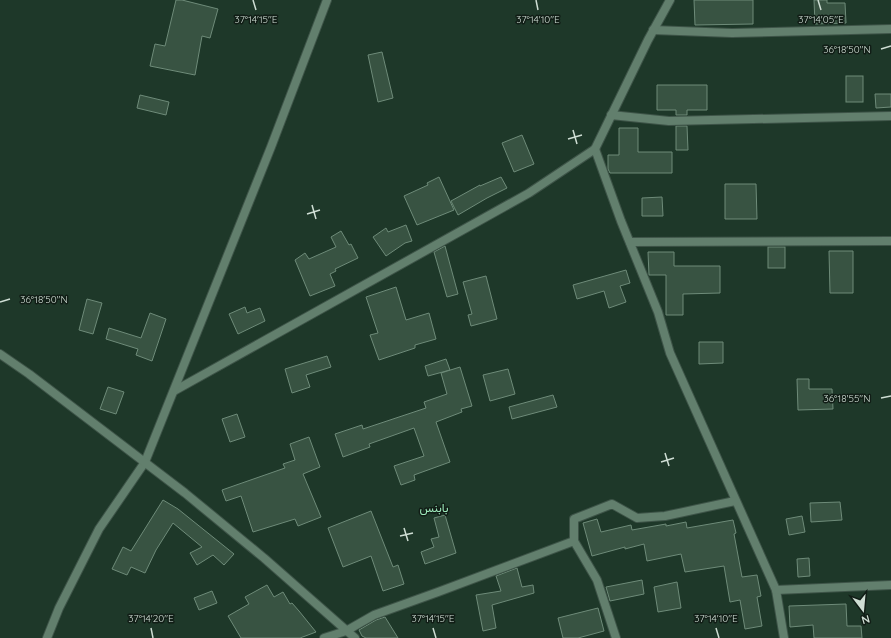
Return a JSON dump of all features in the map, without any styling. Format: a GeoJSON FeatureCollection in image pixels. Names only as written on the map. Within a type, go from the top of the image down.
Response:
{"type":"FeatureCollection","features":[{"type":"Feature","properties":{"kind":"street"},"geometry":{"type":"LineString","coordinates":[[47,638],[59,608],[99,529],[145,462],[271,147],[327,0]]}},
{"type":"Feature","properties":{"kind":"street"},"geometry":{"type":"LineString","coordinates":[[174,391],[529,193],[595,149],[653,30],[670,0]]}},
{"type":"Feature","properties":{"kind":"street"},"geometry":{"type":"LineString","coordinates":[[653,30],[732,33],[891,29]]}},
{"type":"Feature","properties":{"kind":"street"},"geometry":{"type":"LineString","coordinates":[[611,115],[669,121],[891,116]]}},
{"type":"Feature","properties":{"kind":"street"},"geometry":{"type":"LineString","coordinates":[[595,149],[658,312],[670,353],[776,590],[784,638]]}},
{"type":"Feature","properties":{"kind":"street"},"geometry":{"type":"LineString","coordinates":[[630,242],[891,241]]}},
{"type":"Feature","properties":{"kind":"street"},"geometry":{"type":"LineString","coordinates":[[0,354],[30,374],[185,493],[264,558],[345,634],[355,638]]}},
{"type":"Feature","properties":{"kind":"street"},"geometry":{"type":"LineString","coordinates":[[616,638],[597,580],[574,540],[574,519],[612,504],[637,518],[665,516],[735,501]]}},
{"type":"Feature","properties":{"kind":"street"},"geometry":{"type":"LineString","coordinates":[[324,638],[345,634],[374,615],[574,540]]}},
{"type":"Feature","properties":{"kind":"street"},"geometry":{"type":"LineString","coordinates":[[776,590],[891,585]]}},
{"type":"Feature","properties":{"kind":"building"},"geometry":{"type":"Polygon","coordinates":[[[176,0],[182,0],[218,9],[210,38],[202,36],[195,75],[150,66],[155,44],[165,46],[176,0]]]}},
{"type":"Feature","properties":{"kind":"building"},"geometry":{"type":"Polygon","coordinates":[[[694,0],[753,0],[753,24],[695,25],[694,0]]]}},
{"type":"Feature","properties":{"kind":"building"},"geometry":{"type":"Polygon","coordinates":[[[814,0],[827,0],[827,3],[845,3],[846,23],[815,24],[814,0]]]}},
{"type":"Feature","properties":{"kind":"building"},"geometry":{"type":"Polygon","coordinates":[[[382,52],[393,98],[378,102],[368,55],[382,52]]]}},
{"type":"Feature","properties":{"kind":"building"},"geometry":{"type":"Polygon","coordinates":[[[846,76],[863,76],[863,102],[846,102],[846,76]]]}},
{"type":"Feature","properties":{"kind":"building"},"geometry":{"type":"Polygon","coordinates":[[[657,85],[707,85],[707,110],[687,110],[687,115],[676,115],[676,110],[657,110],[657,85]]]}},
{"type":"Feature","properties":{"kind":"building"},"geometry":{"type":"Polygon","coordinates":[[[875,94],[891,94],[891,107],[876,108],[875,94]]]}},
{"type":"Feature","properties":{"kind":"building"},"geometry":{"type":"Polygon","coordinates":[[[140,95],[169,102],[166,115],[137,108],[140,95]]]}},
{"type":"Feature","properties":{"kind":"building"},"geometry":{"type":"Polygon","coordinates":[[[676,126],[687,126],[688,150],[676,150],[676,126]]]}},
{"type":"Feature","properties":{"kind":"building"},"geometry":{"type":"Polygon","coordinates":[[[619,128],[638,128],[638,152],[672,152],[672,173],[610,173],[608,169],[608,155],[619,155],[619,128]]]}},
{"type":"Feature","properties":{"kind":"building"},"geometry":{"type":"Polygon","coordinates":[[[522,135],[534,164],[514,172],[502,143],[522,135]]]}},
{"type":"Feature","properties":{"kind":"building"},"geometry":{"type":"Polygon","coordinates":[[[439,177],[454,210],[417,225],[404,196],[428,185],[427,183],[439,177]]]}},
{"type":"Feature","properties":{"kind":"building"},"geometry":{"type":"Polygon","coordinates":[[[501,177],[507,188],[458,215],[451,201],[480,185],[501,177]]]}},
{"type":"Feature","properties":{"kind":"building"},"geometry":{"type":"Polygon","coordinates":[[[725,184],[756,184],[757,219],[725,219],[725,184]]]}},
{"type":"Feature","properties":{"kind":"building"},"geometry":{"type":"Polygon","coordinates":[[[662,197],[663,216],[642,216],[642,198],[662,197]]]}},
{"type":"Feature","properties":{"kind":"building"},"geometry":{"type":"Polygon","coordinates":[[[406,225],[412,241],[405,243],[386,256],[373,237],[386,228],[388,232],[406,225]]]}},
{"type":"Feature","properties":{"kind":"building"},"geometry":{"type":"Polygon","coordinates":[[[341,231],[349,245],[351,244],[358,258],[335,269],[336,271],[330,274],[335,286],[310,296],[295,260],[305,253],[309,259],[336,247],[331,237],[341,231]]]}},
{"type":"Feature","properties":{"kind":"building"},"geometry":{"type":"Polygon","coordinates":[[[445,246],[458,294],[447,297],[434,252],[445,246]]]}},
{"type":"Feature","properties":{"kind":"building"},"geometry":{"type":"Polygon","coordinates":[[[768,247],[785,247],[785,268],[768,268],[768,247]]]}},
{"type":"Feature","properties":{"kind":"building"},"geometry":{"type":"Polygon","coordinates":[[[829,251],[853,251],[853,293],[830,293],[829,251]]]}},
{"type":"Feature","properties":{"kind":"building"},"geometry":{"type":"Polygon","coordinates":[[[648,252],[674,252],[674,266],[720,266],[720,293],[683,294],[683,315],[666,315],[666,275],[649,275],[648,252]]]}},
{"type":"Feature","properties":{"kind":"building"},"geometry":{"type":"Polygon","coordinates":[[[626,270],[630,283],[620,286],[626,302],[609,308],[604,291],[577,299],[573,285],[626,270]]]}},
{"type":"Feature","properties":{"kind":"building"},"geometry":{"type":"Polygon","coordinates":[[[486,276],[497,319],[471,326],[468,315],[472,314],[463,282],[486,276]]]}},
{"type":"Feature","properties":{"kind":"building"},"geometry":{"type":"Polygon","coordinates":[[[396,287],[406,320],[429,313],[436,339],[415,345],[415,348],[379,360],[370,335],[378,333],[366,297],[396,287]]]}},
{"type":"Feature","properties":{"kind":"building"},"geometry":{"type":"Polygon","coordinates":[[[87,299],[102,303],[93,334],[79,330],[87,299]]]}},
{"type":"Feature","properties":{"kind":"building"},"geometry":{"type":"Polygon","coordinates":[[[245,307],[247,313],[260,308],[265,321],[238,334],[229,314],[245,307]]]}},
{"type":"Feature","properties":{"kind":"building"},"geometry":{"type":"Polygon","coordinates":[[[150,313],[166,319],[152,361],[136,355],[138,349],[106,339],[109,328],[141,338],[150,313]]]}},
{"type":"Feature","properties":{"kind":"building"},"geometry":{"type":"Polygon","coordinates":[[[699,342],[723,342],[723,363],[699,364],[699,342]]]}},
{"type":"Feature","properties":{"kind":"building"},"geometry":{"type":"Polygon","coordinates":[[[327,356],[331,367],[306,375],[310,387],[292,393],[285,369],[327,356]]]}},
{"type":"Feature","properties":{"kind":"building"},"geometry":{"type":"Polygon","coordinates":[[[446,359],[450,370],[428,376],[425,366],[446,359]]]}},
{"type":"Feature","properties":{"kind":"building"},"geometry":{"type":"Polygon","coordinates":[[[460,367],[472,406],[461,409],[462,412],[436,422],[450,462],[414,475],[415,480],[401,485],[394,466],[424,456],[414,428],[369,444],[370,447],[343,457],[335,434],[362,425],[363,429],[426,408],[424,402],[447,394],[441,373],[460,367]]]}},
{"type":"Feature","properties":{"kind":"building"},"geometry":{"type":"Polygon","coordinates":[[[508,369],[515,394],[490,401],[483,375],[508,369]]]}},
{"type":"Feature","properties":{"kind":"building"},"geometry":{"type":"Polygon","coordinates":[[[797,379],[809,379],[809,389],[832,389],[833,409],[798,410],[797,379]]]}},
{"type":"Feature","properties":{"kind":"building"},"geometry":{"type":"Polygon","coordinates":[[[108,387],[124,392],[116,414],[100,409],[108,387]]]}},
{"type":"Feature","properties":{"kind":"building"},"geometry":{"type":"Polygon","coordinates":[[[553,395],[557,407],[512,419],[509,407],[553,395]]]}},
{"type":"Feature","properties":{"kind":"building"},"geometry":{"type":"Polygon","coordinates":[[[237,414],[245,437],[230,442],[222,419],[237,414]]]}},
{"type":"Feature","properties":{"kind":"building"},"geometry":{"type":"Polygon","coordinates":[[[309,437],[320,467],[303,474],[321,517],[298,526],[295,519],[253,532],[241,496],[226,501],[222,490],[285,468],[283,464],[295,460],[290,444],[309,437]]]}},
{"type":"Feature","properties":{"kind":"building"},"geometry":{"type":"Polygon","coordinates":[[[163,500],[178,509],[234,554],[224,565],[213,555],[197,565],[190,553],[202,547],[173,523],[156,550],[145,573],[131,567],[127,575],[112,569],[123,547],[131,551],[163,500]]]}},
{"type":"Feature","properties":{"kind":"building"},"geometry":{"type":"Polygon","coordinates":[[[840,502],[842,520],[811,522],[810,503],[840,502]]]}},
{"type":"Feature","properties":{"kind":"building"},"geometry":{"type":"Polygon","coordinates":[[[371,511],[393,567],[398,565],[404,584],[383,591],[371,556],[343,567],[328,528],[371,511]]]}},
{"type":"Feature","properties":{"kind":"building"},"geometry":{"type":"Polygon","coordinates":[[[445,515],[456,553],[425,564],[421,552],[434,547],[431,539],[439,537],[434,518],[445,515]]]}},
{"type":"Feature","properties":{"kind":"building"},"geometry":{"type":"Polygon","coordinates":[[[802,516],[805,532],[789,535],[786,519],[802,516]]]}},
{"type":"Feature","properties":{"kind":"building"},"geometry":{"type":"Polygon","coordinates":[[[597,519],[601,532],[631,525],[632,530],[686,522],[687,528],[733,520],[742,577],[757,575],[761,596],[757,597],[762,626],[745,629],[740,600],[730,602],[724,566],[685,572],[681,554],[647,561],[644,544],[625,549],[625,547],[592,556],[583,523],[597,519]]]}},
{"type":"Feature","properties":{"kind":"building"},"geometry":{"type":"Polygon","coordinates":[[[809,558],[810,576],[798,577],[797,559],[809,558]]]}},
{"type":"Feature","properties":{"kind":"building"},"geometry":{"type":"Polygon","coordinates":[[[517,568],[522,587],[533,585],[534,593],[492,605],[496,628],[483,631],[476,595],[501,591],[496,576],[517,568]]]}},
{"type":"Feature","properties":{"kind":"building"},"geometry":{"type":"Polygon","coordinates":[[[642,580],[644,594],[610,601],[606,587],[642,580]]]}},
{"type":"Feature","properties":{"kind":"building"},"geometry":{"type":"Polygon","coordinates":[[[677,582],[681,608],[658,612],[654,587],[677,582]]]}},
{"type":"Feature","properties":{"kind":"building"},"geometry":{"type":"Polygon","coordinates":[[[267,585],[274,597],[283,592],[290,604],[292,603],[316,632],[300,638],[241,638],[228,616],[249,604],[245,597],[267,585]]]}},
{"type":"Feature","properties":{"kind":"building"},"geometry":{"type":"Polygon","coordinates":[[[212,591],[217,603],[199,610],[194,598],[212,591]]]}},
{"type":"Feature","properties":{"kind":"building"},"geometry":{"type":"Polygon","coordinates":[[[846,604],[847,626],[861,626],[862,638],[814,638],[813,625],[790,627],[789,606],[846,604]]]}},
{"type":"Feature","properties":{"kind":"building"},"geometry":{"type":"Polygon","coordinates":[[[598,608],[604,631],[578,638],[563,638],[558,618],[598,608]]]}},
{"type":"Feature","properties":{"kind":"building"},"geometry":{"type":"Polygon","coordinates":[[[385,617],[398,638],[366,638],[362,636],[359,630],[376,620],[385,617]]]}},
{"type":"Feature","properties":{"kind":"district","name":"بابنس"},"geometry":{"type":"Point","coordinates":[434,508]}}]}
